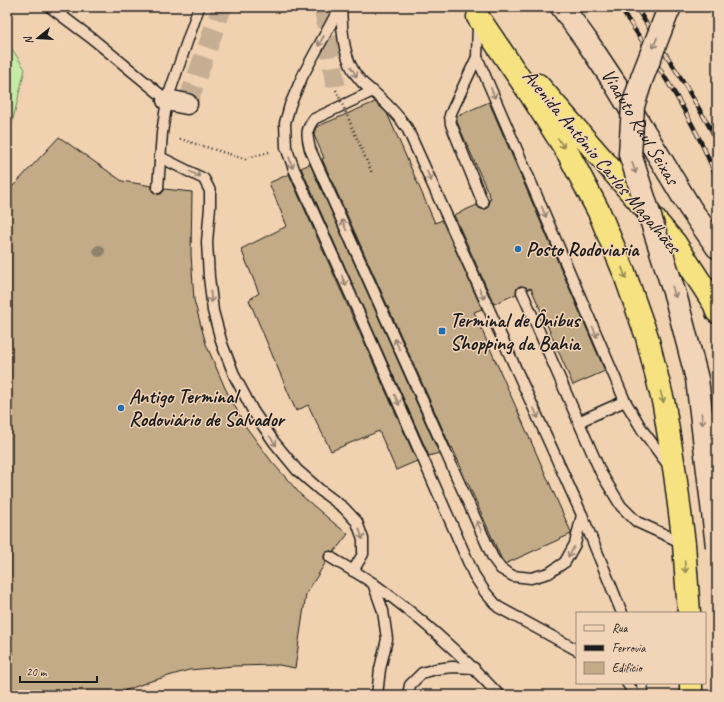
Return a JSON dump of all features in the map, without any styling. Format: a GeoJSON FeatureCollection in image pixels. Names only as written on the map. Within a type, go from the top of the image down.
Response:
{"type":"FeatureCollection","features":[{"type":"Feature","properties":{"kind":"highway","name":"Avenida Antônio Carlos Magalhães"},"geometry":{"type":"LineString","coordinates":[[474,12],[675,243],[715,305],[717,312]]}},
{"type":"Feature","properties":{"kind":"highway","name":"Avenida Antônio Carlos Magalhães"},"geometry":{"type":"LineString","coordinates":[[474,12],[531,95],[564,147],[599,212],[624,272],[647,337],[664,405],[684,544],[689,612]]}},
{"type":"Feature","properties":{"kind":"highway"},"geometry":{"type":"LineString","coordinates":[[691,684],[691,695]]}},
{"type":"Feature","properties":{"kind":"main road","name":"Viaduto Raul Seixas"},"geometry":{"type":"LineString","coordinates":[[562,7],[616,85],[690,208],[717,247]]}},
{"type":"Feature","properties":{"kind":"main road"},"geometry":{"type":"LineString","coordinates":[[670,7],[642,78],[633,106],[630,154],[676,298],[697,379],[717,546]]}},
{"type":"Feature","properties":{"kind":"street"},"geometry":{"type":"LineString","coordinates":[[167,100],[187,104]]}},
{"type":"Feature","properties":{"kind":"lane"},"geometry":{"type":"LineString","coordinates":[[50,7],[94,40],[167,100]]}},
{"type":"Feature","properties":{"kind":"lane"},"geometry":{"type":"LineString","coordinates":[[158,188],[162,133],[167,100],[199,7]]}},
{"type":"Feature","properties":{"kind":"lane"},"geometry":{"type":"LineString","coordinates":[[340,7],[345,48],[351,67],[360,80],[399,116],[407,128],[582,515],[622,612]]}},
{"type":"Feature","properties":{"kind":"lane"},"geometry":{"type":"LineString","coordinates":[[340,7],[302,75],[290,105],[286,123],[286,147],[294,170],[474,575],[484,592],[498,608],[576,649]]}},
{"type":"Feature","properties":{"kind":"lane"},"geometry":{"type":"LineString","coordinates":[[474,12],[477,57],[625,402],[643,431],[675,474]]}},
{"type":"Feature","properties":{"kind":"lane"},"geometry":{"type":"LineString","coordinates":[[477,57],[450,115],[451,124],[483,203]]}},
{"type":"Feature","properties":{"kind":"lane"},"geometry":{"type":"LineString","coordinates":[[373,91],[314,119],[309,127],[307,136],[310,149],[493,558],[501,569],[513,576],[531,578],[548,572],[565,562],[575,544],[582,515]]}},
{"type":"Feature","properties":{"kind":"lane"},"geometry":{"type":"LineString","coordinates":[[160,157],[204,179],[210,192],[207,242],[209,277],[213,311],[222,344],[239,384],[253,411],[274,442],[296,470],[344,508],[357,522],[363,539],[363,554],[353,571]]}},
{"type":"Feature","properties":{"kind":"lane"},"geometry":{"type":"LineString","coordinates":[[522,292],[601,473],[621,506],[637,522],[684,544]]}},
{"type":"Feature","properties":{"kind":"lane"},"geometry":{"type":"LineString","coordinates":[[578,422],[625,402]]}},
{"type":"Feature","properties":{"kind":"lane"},"geometry":{"type":"LineString","coordinates":[[330,557],[373,584],[408,610],[436,633],[474,668],[499,695]]}},
{"type":"Feature","properties":{"kind":"lane"},"geometry":{"type":"LineString","coordinates":[[373,584],[383,611],[387,639],[380,669],[377,695]]}},
{"type":"Feature","properties":{"kind":"lane"},"geometry":{"type":"LineString","coordinates":[[408,695],[410,685],[422,673],[452,667],[474,668]]}},
{"type":"Feature","properties":{"kind":"lane"},"geometry":{"type":"LineString","coordinates":[[628,684],[635,695]]}},
{"type":"Feature","properties":{"kind":"lane"},"geometry":{"type":"LineString","coordinates":[[642,684],[643,695]]}},
{"type":"Feature","properties":{"kind":"path"},"geometry":{"type":"LineString","coordinates":[[336,90],[372,173]]}},
{"type":"Feature","properties":{"kind":"path"},"geometry":{"type":"LineString","coordinates":[[162,133],[245,160],[286,147]]}},
{"type":"Feature","properties":{"kind":"green space"},"geometry":{"type":"Polygon","coordinates":[[[7,44],[25,69],[10,132],[7,134],[7,44]]]}},
{"type":"Feature","properties":{"kind":"building","name":"Terminal de Ônibus Shopping da Bahia"},"geometry":{"type":"Polygon","coordinates":[[[375,102],[387,113],[435,223],[442,220],[482,309],[474,312],[571,532],[571,534],[505,564],[452,447],[451,448],[322,159],[324,158],[314,135],[316,127],[375,102]]]}},
{"type":"Feature","properties":{"kind":"building","name":"Posto Rodoviaria"},"geometry":{"type":"Polygon","coordinates":[[[489,102],[605,371],[573,385],[531,288],[528,289],[520,286],[517,288],[516,294],[494,304],[454,215],[477,205],[479,208],[486,209],[489,204],[489,200],[491,199],[457,122],[457,116],[489,102]]]}},
{"type":"Feature","properties":{"kind":"building","name":"Antigo Terminal Rodoviário de Salvador"},"geometry":{"type":"Polygon","coordinates":[[[59,137],[122,181],[152,186],[152,191],[157,194],[161,194],[164,189],[192,192],[191,254],[194,300],[206,344],[225,388],[246,427],[272,462],[301,495],[348,534],[334,552],[330,551],[325,553],[324,557],[326,562],[306,594],[295,668],[279,665],[234,666],[189,670],[148,682],[114,695],[7,695],[7,192],[59,137]]]}},
{"type":"Feature","properties":{"kind":"building"},"geometry":{"type":"Polygon","coordinates":[[[310,164],[439,453],[429,456],[301,168],[310,164]]]}},
{"type":"Feature","properties":{"kind":"building"},"geometry":{"type":"Polygon","coordinates":[[[289,174],[417,461],[396,470],[379,431],[331,451],[308,405],[296,411],[249,300],[259,293],[241,249],[287,226],[269,183],[289,174]]]}},
{"type":"Feature","properties":{"kind":"tunnel"},"geometry":{"type":"LineString","coordinates":[[187,104],[222,7]]}},
{"type":"Feature","properties":{"kind":"tunnel"},"geometry":{"type":"LineString","coordinates":[[324,7],[336,90]]}},
{"type":"Feature","properties":{"kind":"railway"},"geometry":{"type":"LineString","coordinates":[[619,7],[645,45],[684,109],[705,150],[717,179]]}},
{"type":"Feature","properties":{"kind":"railway"},"geometry":{"type":"LineString","coordinates":[[636,7],[684,83],[712,131],[717,143]]}},
{"type":"Feature","properties":{"kind":"place","name":"Posto Rodoviaria"},"geometry":{"type":"Point","coordinates":[518,249]}},
{"type":"Feature","properties":{"kind":"place","name":"Terminal de Ônibus Shopping da Bahia"},"geometry":{"type":"Point","coordinates":[442,331]}},
{"type":"Feature","properties":{"kind":"place","name":"Antigo Terminal Rodoviário de Salvador"},"geometry":{"type":"Point","coordinates":[121,408]}}]}
